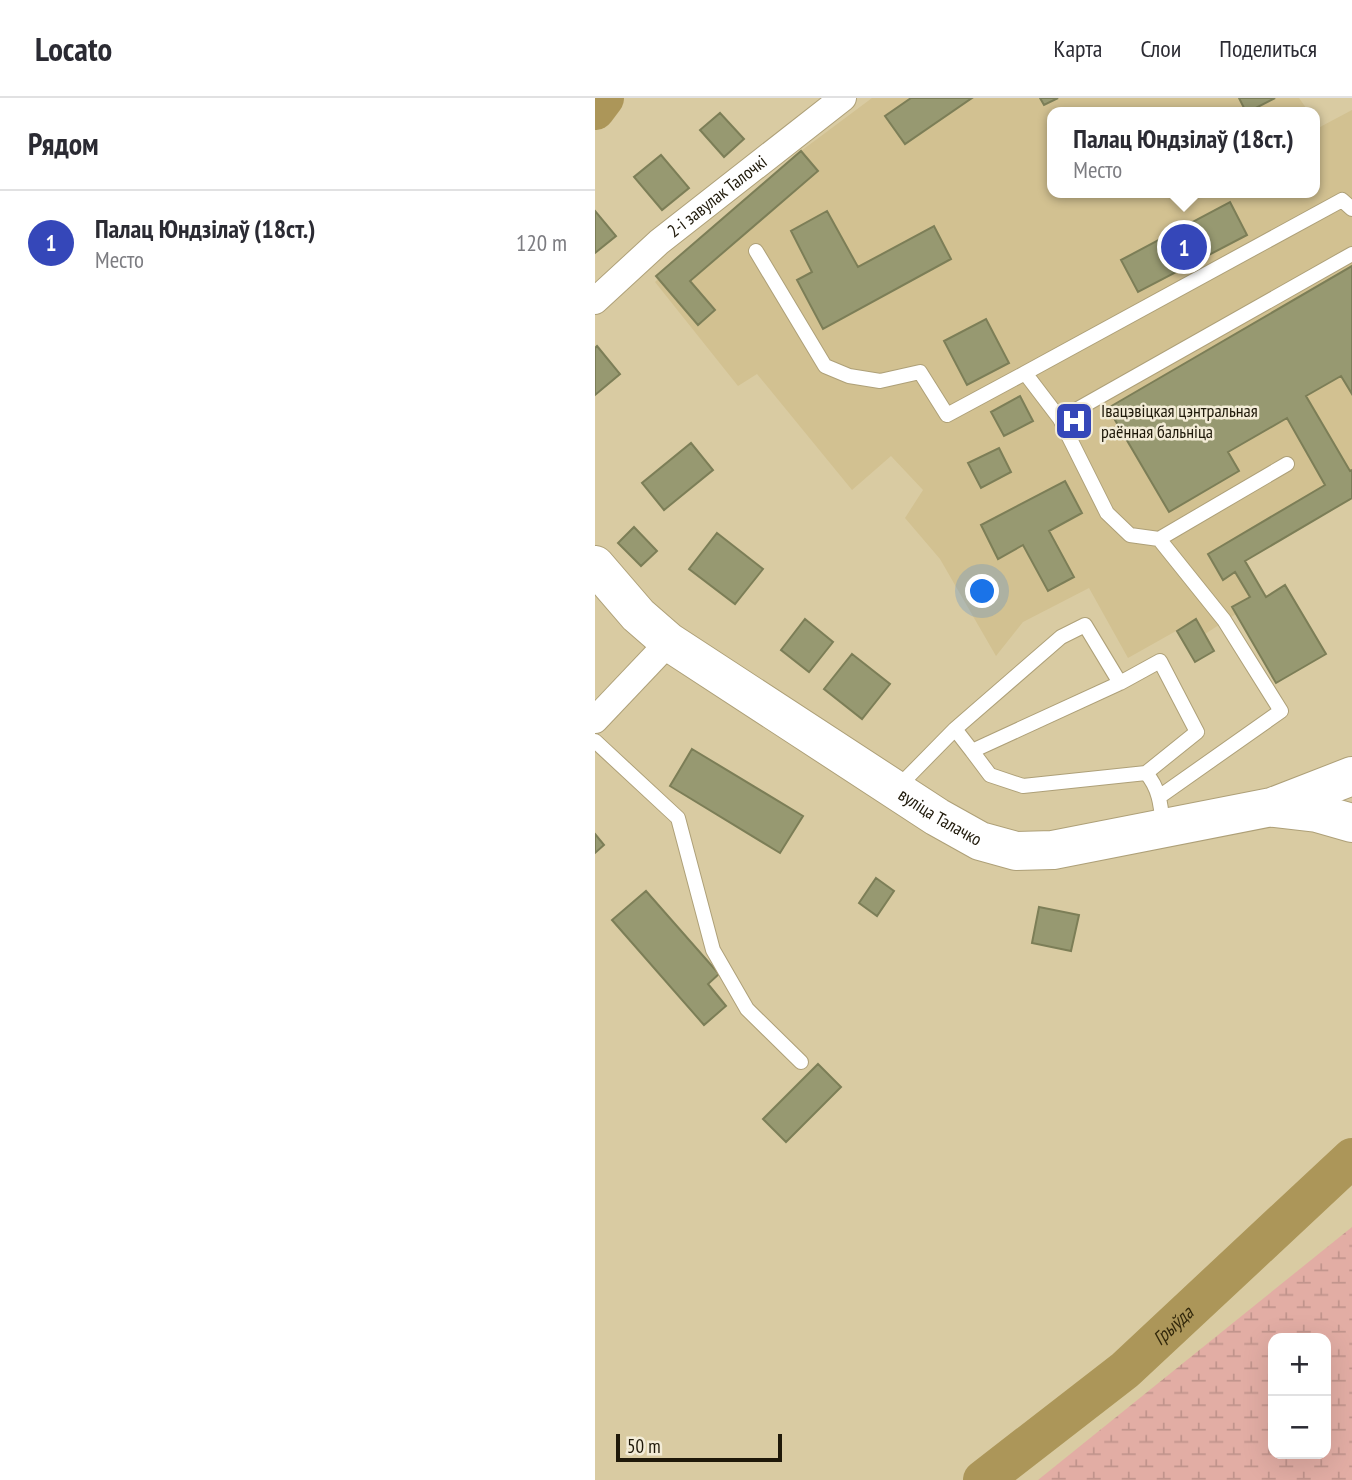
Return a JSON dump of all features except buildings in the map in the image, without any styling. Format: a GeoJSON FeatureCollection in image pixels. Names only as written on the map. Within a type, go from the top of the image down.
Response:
{"type":"FeatureCollection","features":[{"type":"Feature","properties":{"kind":"street","name":"2-і завулак Талочкі"},"geometry":{"type":"LineString","coordinates":[[595,301],[659,242],[843,98]]}},
{"type":"Feature","properties":{"kind":"street","name":"вуліца Талачко"},"geometry":{"type":"LineString","coordinates":[[595,565],[666,644],[937,817],[981,841],[1016,851],[1053,850],[1161,813],[1272,807],[1352,776]]}},
{"type":"Feature","properties":{"kind":"street"},"geometry":{"type":"LineString","coordinates":[[595,720],[666,644]]}},
{"type":"Feature","properties":{"kind":"street"},"geometry":{"type":"LineString","coordinates":[[1272,807],[1317,813],[1352,823]]}},
{"type":"Feature","properties":{"kind":"lane"},"geometry":{"type":"LineString","coordinates":[[756,251],[825,366],[849,376],[880,381],[920,372],[947,415],[1342,200],[1352,209]]}},
{"type":"Feature","properties":{"kind":"lane"},"geometry":{"type":"LineString","coordinates":[[1061,419],[1352,254]]}},
{"type":"Feature","properties":{"kind":"lane"},"geometry":{"type":"LineString","coordinates":[[1025,373],[1061,419],[1107,513],[1131,535],[1159,538],[1287,464]]}},
{"type":"Feature","properties":{"kind":"lane"},"geometry":{"type":"LineString","coordinates":[[1146,773],[1153,782],[1161,813],[1281,711],[1224,620],[1159,538]]}},
{"type":"Feature","properties":{"kind":"lane"},"geometry":{"type":"LineString","coordinates":[[895,790],[955,729],[1061,637],[1085,625],[1120,683]]}},
{"type":"Feature","properties":{"kind":"lane"},"geometry":{"type":"LineString","coordinates":[[955,729],[990,775],[1023,786],[1146,773],[1197,732],[1160,661],[1120,683],[972,751]]}},
{"type":"Feature","properties":{"kind":"lane"},"geometry":{"type":"LineString","coordinates":[[595,741],[678,818],[713,950],[747,1009],[801,1062]]}},
{"type":"Feature","properties":{"kind":"shaded area","name":"Івацэвіцкая цэнтральная раённая бальніца"},"geometry":{"type":"Polygon","coordinates":[[[872,98],[1299,98],[1305,107],[1047,107],[1047,198],[1320,198],[1320,127],[1352,110],[1352,498],[1245,561],[1266,596],[1285,585],[1326,654],[1276,683],[1236,614],[1205,634],[1214,651],[1195,662],[1176,631],[1128,658],[1089,588],[1023,622],[996,656],[940,559],[905,518],[923,490],[891,456],[852,490],[757,374],[738,386],[655,282],[658,279],[656,276],[801,151],[872,98]]]}},
{"type":"Feature","properties":{"kind":"green space"},"geometry":{"type":"Polygon","coordinates":[[[1352,1227],[1352,1480],[1038,1480],[1352,1227]]]}},
{"type":"Feature","properties":{"kind":"waterway"},"geometry":{"type":"LineString","coordinates":[[595,110],[604,98]]}},
{"type":"Feature","properties":{"kind":"waterway","name":"Грыўда"},"geometry":{"type":"LineString","coordinates":[[983,1480],[1125,1370],[1352,1158]]}},
{"type":"Feature","properties":{"kind":"place","name":"Палац Юндзілаў (18ст.)"},"geometry":{"type":"Point","coordinates":[1184,247]}},
{"type":"Feature","properties":{"kind":"place","name":"Івацэвіцкая цэнтральная раённая бальніца"},"geometry":{"type":"Point","coordinates":[1074,421]}}]}
